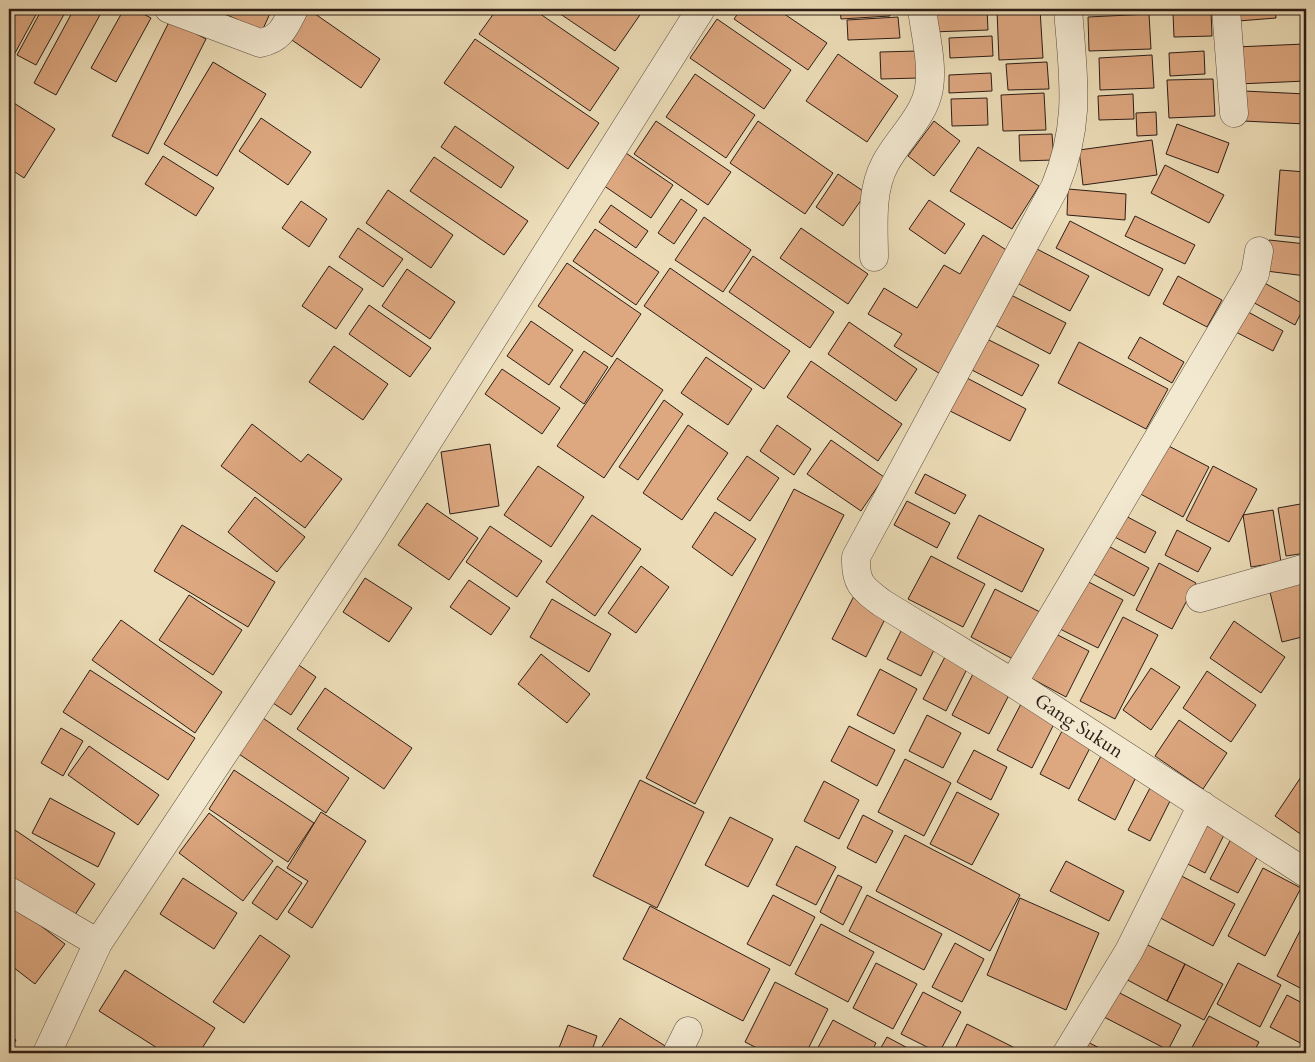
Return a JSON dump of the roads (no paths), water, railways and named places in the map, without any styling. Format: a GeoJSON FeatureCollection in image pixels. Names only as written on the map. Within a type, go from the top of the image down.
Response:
{"type":"FeatureCollection","features":[{"type":"Feature","properties":{"kind":"street"},"geometry":{"type":"LineString","coordinates":[[169,9],[260,44],[270,42],[282,33],[294,9]]}},
{"type":"Feature","properties":{"kind":"street"},"geometry":{"type":"LineString","coordinates":[[47,1053],[98,943],[368,536],[701,9]]}},
{"type":"Feature","properties":{"kind":"street"},"geometry":{"type":"LineString","coordinates":[[874,257],[875,195],[879,181],[885,164],[926,102],[930,88],[930,71],[922,9]]}},
{"type":"Feature","properties":{"kind":"street","name":"Gang Sukun"},"geometry":{"type":"LineString","coordinates":[[1068,9],[1075,101],[1074,122],[1067,158],[1055,187],[856,557],[855,576],[864,590],[882,603],[1013,683],[1306,873]]}},
{"type":"Feature","properties":{"kind":"street"},"geometry":{"type":"LineString","coordinates":[[1226,9],[1234,113]]}},
{"type":"Feature","properties":{"kind":"street"},"geometry":{"type":"LineString","coordinates":[[1013,683],[1245,292],[1255,274],[1259,251]]}},
{"type":"Feature","properties":{"kind":"street"},"geometry":{"type":"LineString","coordinates":[[1200,598],[1306,568]]}},
{"type":"Feature","properties":{"kind":"street"},"geometry":{"type":"LineString","coordinates":[[1067,1053],[1130,951],[1202,805]]}},
{"type":"Feature","properties":{"kind":"street"},"geometry":{"type":"LineString","coordinates":[[9,891],[98,943]]}}]}
